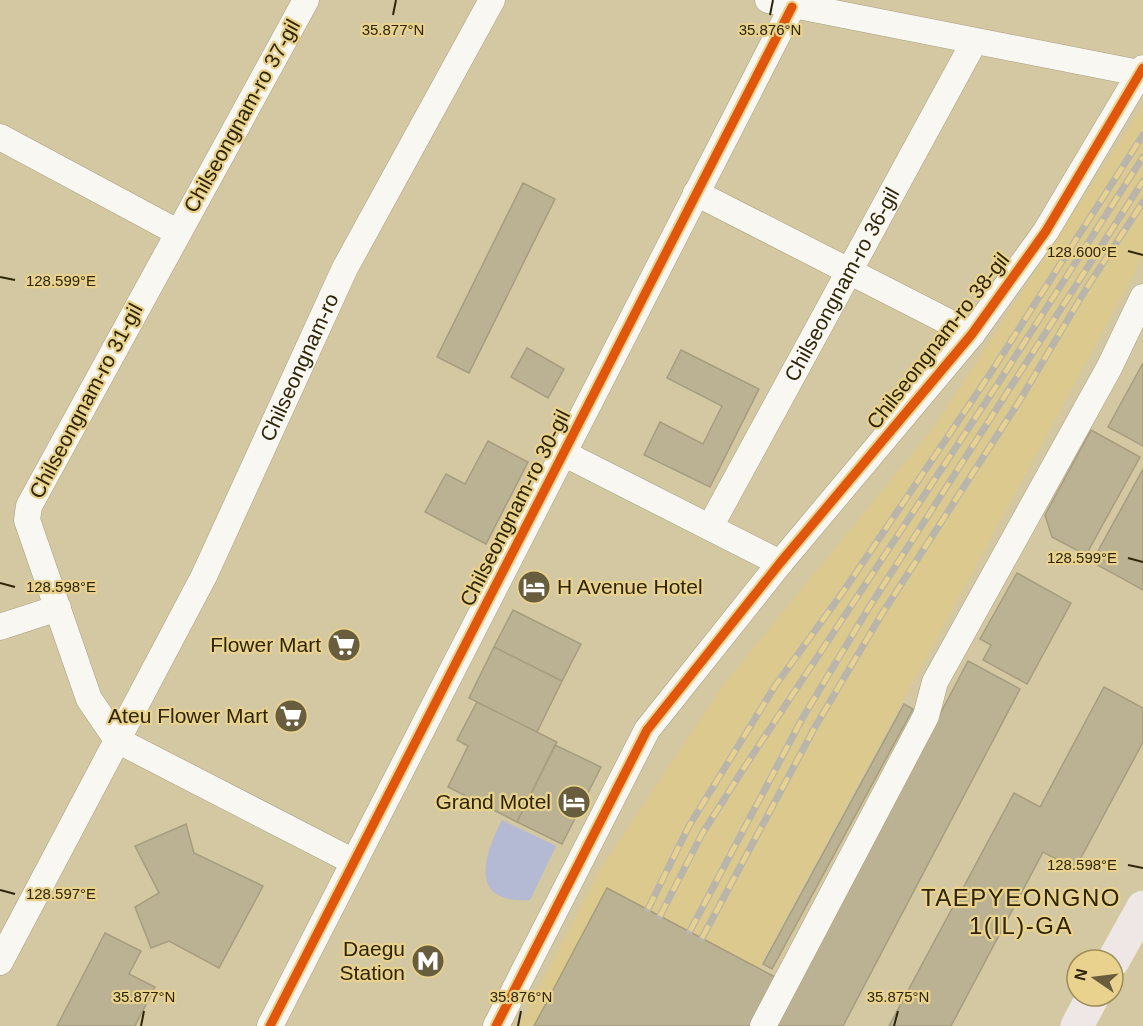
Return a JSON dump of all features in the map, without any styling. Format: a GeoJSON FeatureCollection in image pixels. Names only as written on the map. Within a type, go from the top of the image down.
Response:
{"type":"FeatureCollection","features":[{"type":"Feature","properties":{"kind":"main road"},"geometry":{"type":"LineString","coordinates":[[1120,948],[1143,907]]}},
{"type":"Feature","properties":{"kind":"main road"},"geometry":{"type":"LineString","coordinates":[[1077,1026],[1087,1008]]}},
{"type":"Feature","properties":{"kind":"street","name":"Chilseongnam-ro 37-gil"},"geometry":{"type":"LineString","coordinates":[[177,232],[306,0]]}},
{"type":"Feature","properties":{"kind":"street","name":"Chilseongnam-ro"},"geometry":{"type":"LineString","coordinates":[[0,962],[204,576],[345,268],[492,0]]}},
{"type":"Feature","properties":{"kind":"street","name":"Chilseongnam-ro 38-gil"},"geometry":{"type":"LineString","coordinates":[[496,1026],[648,730],[780,563],[972,334],[1046,231],[1141,71],[974,42],[799,4]]}},
{"type":"Feature","properties":{"kind":"street","name":"Chilseongnam-ro 30-gil"},"geometry":{"type":"LineString","coordinates":[[270,1026],[696,193],[799,4]]}},
{"type":"Feature","properties":{"kind":"street","name":"Chilseongnam-ro 36-gil"},"geometry":{"type":"LineString","coordinates":[[710,527],[974,42]]}},
{"type":"Feature","properties":{"kind":"street"},"geometry":{"type":"LineString","coordinates":[[0,137],[177,232]]}},
{"type":"Feature","properties":{"kind":"street"},"geometry":{"type":"LineString","coordinates":[[696,193],[972,334]]}},
{"type":"Feature","properties":{"kind":"street","name":"Chilseongnam-ro 31-gil"},"geometry":{"type":"LineString","coordinates":[[117,740],[90,699],[27,520],[29,506],[177,232]]}},
{"type":"Feature","properties":{"kind":"street"},"geometry":{"type":"LineString","coordinates":[[763,1026],[926,716],[934,682],[1109,369],[1143,297]]}},
{"type":"Feature","properties":{"kind":"street"},"geometry":{"type":"LineString","coordinates":[[563,453],[780,563]]}},
{"type":"Feature","properties":{"kind":"street"},"geometry":{"type":"LineString","coordinates":[[0,627],[58,608]]}},
{"type":"Feature","properties":{"kind":"street"},"geometry":{"type":"LineString","coordinates":[[117,740],[354,862]]}},
{"type":"Feature","properties":{"kind":"shaded area"},"geometry":{"type":"Polygon","coordinates":[[[1143,106],[1143,257],[727,1026],[519,1026],[601,868],[725,683],[935,426],[1143,106]]]}},
{"type":"Feature","properties":{"kind":"shaded area"},"geometry":{"type":"Polygon","coordinates":[[[502,820],[556,846],[530,900],[510,899],[497,894],[489,886],[486,863],[502,820]]]}},
{"type":"Feature","properties":{"kind":"building"},"geometry":{"type":"Polygon","coordinates":[[[523,183],[555,199],[469,373],[437,357],[523,183]]]}},
{"type":"Feature","properties":{"kind":"building"},"geometry":{"type":"Polygon","coordinates":[[[527,348],[564,369],[548,398],[511,377],[527,348]]]}},
{"type":"Feature","properties":{"kind":"building"},"geometry":{"type":"Polygon","coordinates":[[[681,350],[759,389],[710,487],[644,455],[660,422],[703,444],[722,406],[667,378],[681,350]]]}},
{"type":"Feature","properties":{"kind":"building"},"geometry":{"type":"Polygon","coordinates":[[[1143,363],[1143,446],[1108,427],[1143,363]]]}},
{"type":"Feature","properties":{"kind":"building"},"geometry":{"type":"Polygon","coordinates":[[[1091,430],[1140,457],[1086,555],[1052,537],[1045,515],[1091,430]]]}},
{"type":"Feature","properties":{"kind":"building"},"geometry":{"type":"Polygon","coordinates":[[[488,441],[528,462],[486,544],[425,512],[446,474],[465,484],[488,441]]]}},
{"type":"Feature","properties":{"kind":"building"},"geometry":{"type":"Polygon","coordinates":[[[1143,469],[1143,590],[1092,562],[1143,469]]]}},
{"type":"Feature","properties":{"kind":"building"},"geometry":{"type":"Polygon","coordinates":[[[1017,573],[1071,603],[1027,684],[983,660],[991,645],[980,639],[1017,573]]]}},
{"type":"Feature","properties":{"kind":"building"},"geometry":{"type":"Polygon","coordinates":[[[513,610],[581,644],[562,681],[494,647],[513,610]]]}},
{"type":"Feature","properties":{"kind":"building"},"geometry":{"type":"Polygon","coordinates":[[[494,647],[562,681],[537,732],[469,698],[494,647]]]}},
{"type":"Feature","properties":{"kind":"building"},"geometry":{"type":"Polygon","coordinates":[[[968,661],[1020,689],[843,1026],[776,1026],[968,661]]]}},
{"type":"Feature","properties":{"kind":"building"},"geometry":{"type":"Polygon","coordinates":[[[1104,687],[1143,708],[1143,742],[1075,869],[1043,852],[951,1026],[889,1026],[1014,793],[1040,807],[1104,687]]]}},
{"type":"Feature","properties":{"kind":"building"},"geometry":{"type":"Polygon","coordinates":[[[477,702],[557,742],[517,822],[448,787],[468,746],[457,740],[477,702]]]}},
{"type":"Feature","properties":{"kind":"building"},"geometry":{"type":"Polygon","coordinates":[[[904,704],[913,709],[772,969],[763,964],[904,704]]]}},
{"type":"Feature","properties":{"kind":"building"},"geometry":{"type":"Polygon","coordinates":[[[555,745],[601,767],[562,844],[517,822],[555,745]]]}},
{"type":"Feature","properties":{"kind":"building"},"geometry":{"type":"Polygon","coordinates":[[[186,824],[194,853],[263,886],[219,968],[169,941],[151,948],[135,907],[159,893],[135,846],[186,824]]]}},
{"type":"Feature","properties":{"kind":"building"},"geometry":{"type":"Polygon","coordinates":[[[607,888],[777,978],[752,1026],[534,1026],[607,888]]]}},
{"type":"Feature","properties":{"kind":"building"},"geometry":{"type":"Polygon","coordinates":[[[105,933],[141,951],[129,974],[155,987],[135,1026],[57,1026],[105,933]]]}},
{"type":"Feature","properties":{"kind":"railway"},"geometry":{"type":"LineString","coordinates":[[648,909],[689,826],[775,686],[845,589],[988,377],[1143,135]]}},
{"type":"Feature","properties":{"kind":"railway"},"geometry":{"type":"LineString","coordinates":[[660,916],[702,834],[742,771],[999,382],[1143,157]]}},
{"type":"Feature","properties":{"kind":"railway"},"geometry":{"type":"LineString","coordinates":[[690,931],[802,719],[868,609],[1143,181]]}},
{"type":"Feature","properties":{"kind":"railway"},"geometry":{"type":"LineString","coordinates":[[702,938],[815,727],[880,617],[1020,400],[1086,289],[1143,202]]}},
{"type":"Feature","properties":{"kind":"cycle path"},"geometry":{"type":"LineString","coordinates":[[270,1026],[792,7]]}},
{"type":"Feature","properties":{"kind":"cycle path"},"geometry":{"type":"LineString","coordinates":[[496,1026],[647,730],[780,563],[972,334],[1046,231],[1143,68]]}},
{"type":"Feature","properties":{"kind":"place","name":"H Avenue Hotel"},"geometry":{"type":"Point","coordinates":[534,587]}},
{"type":"Feature","properties":{"kind":"place","name":"Flower Mart"},"geometry":{"type":"Point","coordinates":[344,645]}},
{"type":"Feature","properties":{"kind":"place","name":"Ateu Flower Mart"},"geometry":{"type":"Point","coordinates":[291,716]}},
{"type":"Feature","properties":{"kind":"place","name":"Grand Motel"},"geometry":{"type":"Point","coordinates":[574,802]}},
{"type":"Feature","properties":{"kind":"place","name":"Daegu Station"},"geometry":{"type":"Point","coordinates":[428,961]}},
{"type":"Feature","properties":{"kind":"district","name":"TAEPYEONGNO 1(IL)-GA"},"geometry":{"type":"Point","coordinates":[1021,912]}}]}
